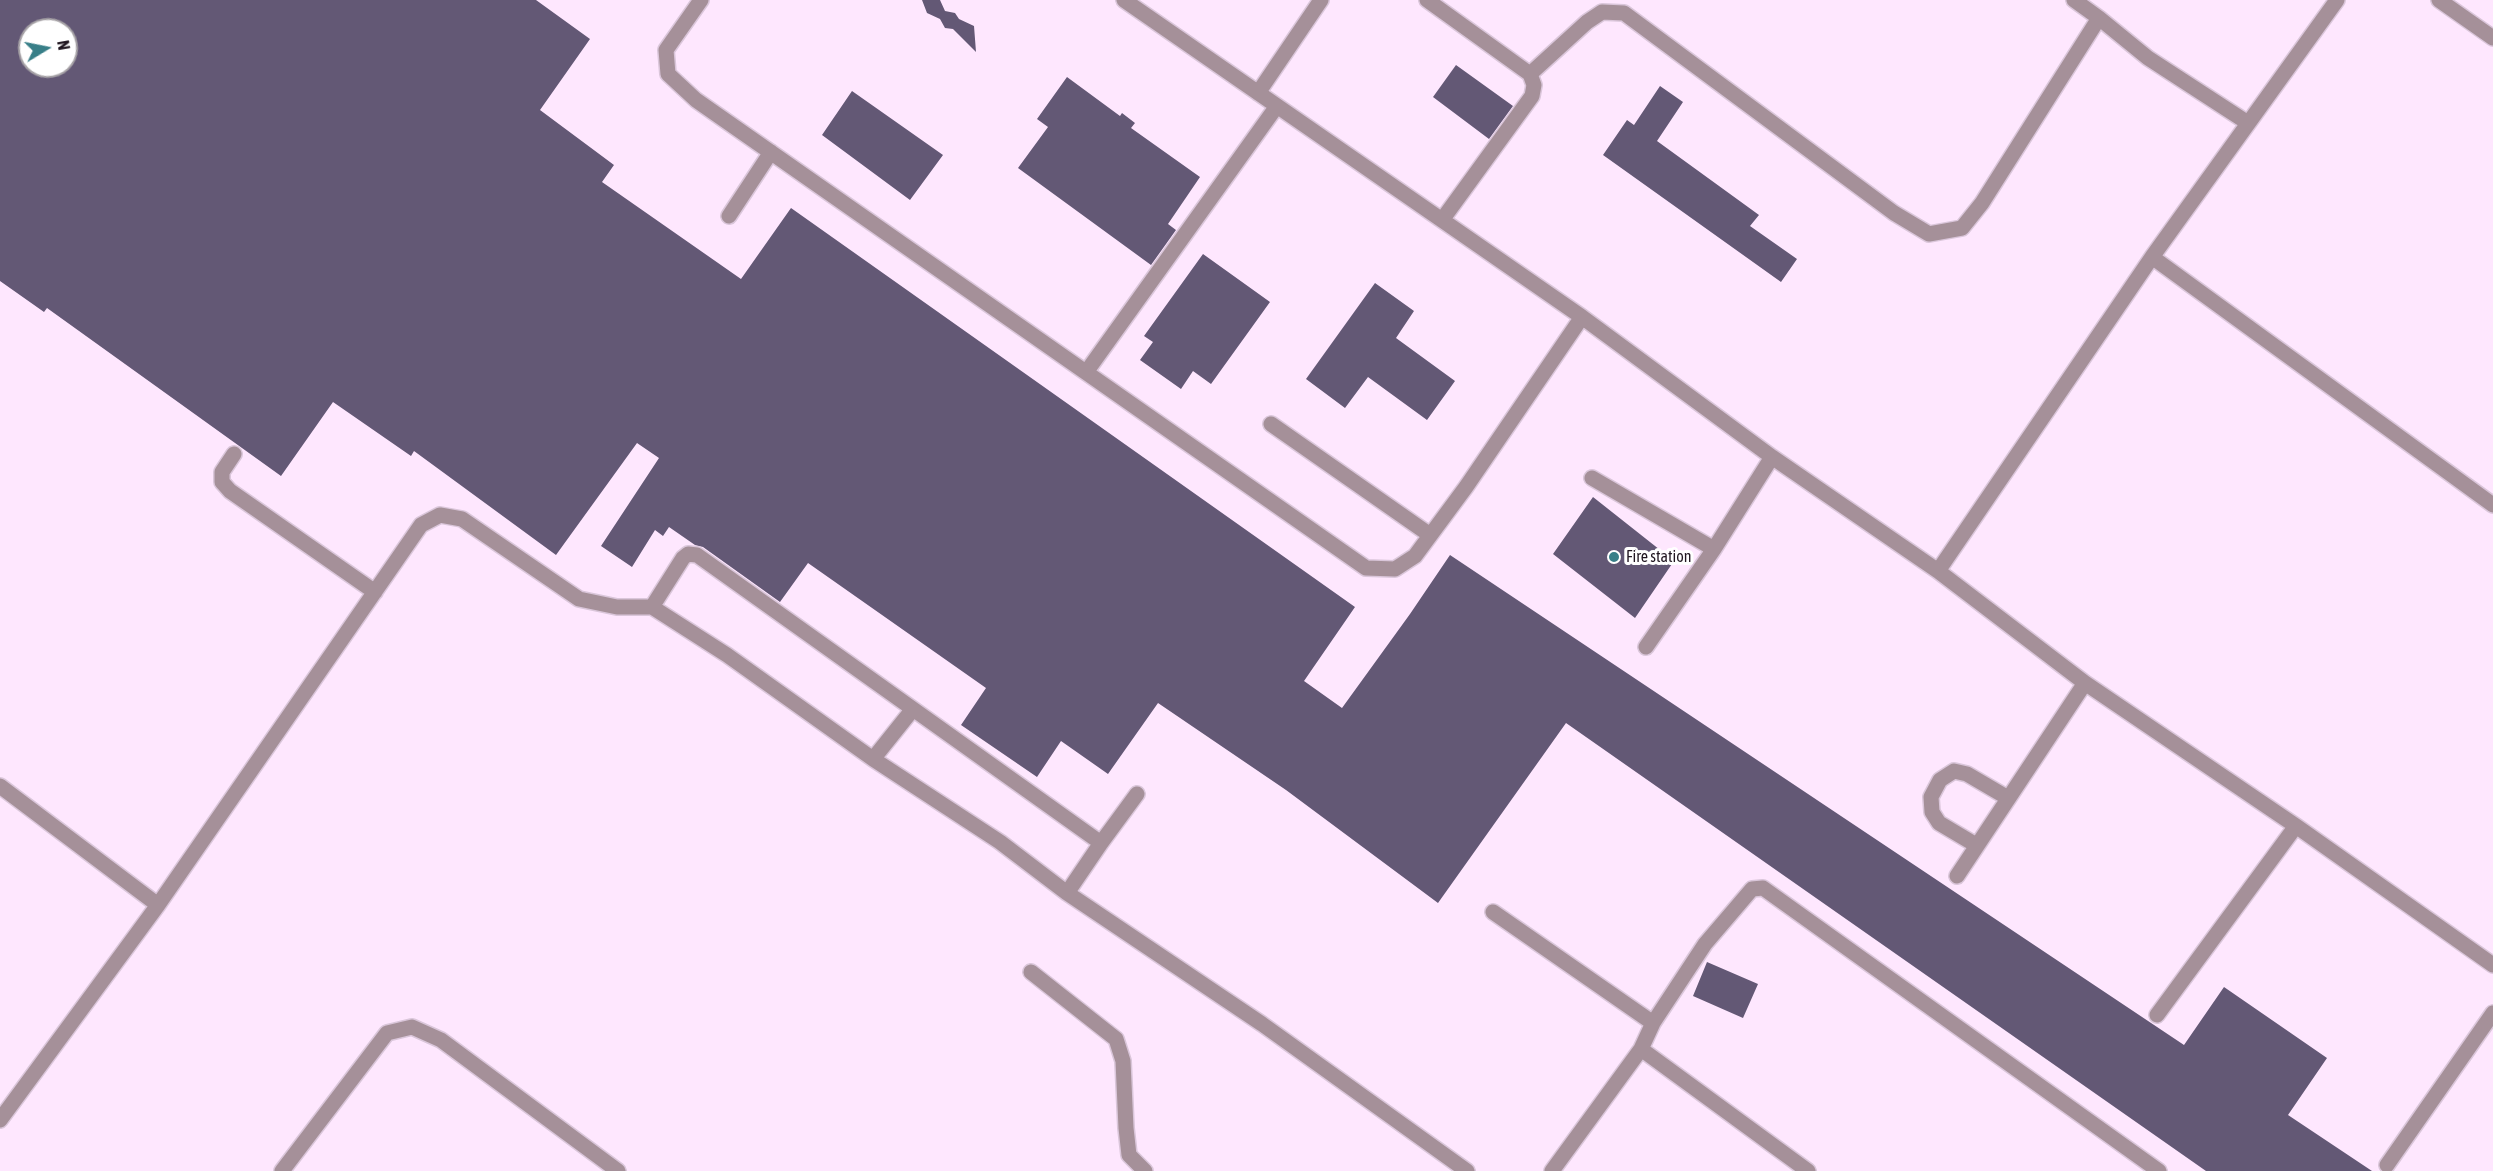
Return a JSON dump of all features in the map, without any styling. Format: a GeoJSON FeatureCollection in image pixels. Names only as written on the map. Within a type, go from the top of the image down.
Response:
{"type":"FeatureCollection","features":[{"type":"Feature","properties":{"kind":"lane"},"geometry":{"type":"LineString","coordinates":[[701,0],[666,50],[668,74],[696,100],[1366,568],[1395,569],[1415,556],[1582,317]]}},
{"type":"Feature","properties":{"kind":"lane"},"geometry":{"type":"LineString","coordinates":[[1124,0],[1582,317],[1772,457],[1938,572],[2085,683],[2296,826],[2493,965]]}},
{"type":"Feature","properties":{"kind":"lane"},"geometry":{"type":"LineString","coordinates":[[1258,93],[1321,0]]}},
{"type":"Feature","properties":{"kind":"lane"},"geometry":{"type":"LineString","coordinates":[[1427,0],[1530,74],[1534,85],[1532,96],[1442,220]]}},
{"type":"Feature","properties":{"kind":"lane"},"geometry":{"type":"LineString","coordinates":[[2074,0],[2148,58],[2248,123]]}},
{"type":"Feature","properties":{"kind":"lane"},"geometry":{"type":"LineString","coordinates":[[1938,572],[2152,257],[2337,0]]}},
{"type":"Feature","properties":{"kind":"lane"},"geometry":{"type":"LineString","coordinates":[[2439,0],[2493,38]]}},
{"type":"Feature","properties":{"kind":"lane"},"geometry":{"type":"LineString","coordinates":[[1530,74],[1587,22],[1602,12],[1624,14],[1894,213],[1929,234],[1962,228],[1982,203],[2099,18]]}},
{"type":"Feature","properties":{"kind":"lane"},"geometry":{"type":"LineString","coordinates":[[1087,371],[1277,106]]}},
{"type":"Feature","properties":{"kind":"lane"},"geometry":{"type":"LineString","coordinates":[[729,216],[771,152]]}},
{"type":"Feature","properties":{"kind":"lane"},"geometry":{"type":"LineString","coordinates":[[2152,257],[2493,505]]}},
{"type":"Feature","properties":{"kind":"lane"},"geometry":{"type":"LineString","coordinates":[[1271,424],[1430,535]]}},
{"type":"Feature","properties":{"kind":"lane"},"geometry":{"type":"LineString","coordinates":[[234,454],[222,472],[222,482],[230,491],[375,592]]}},
{"type":"Feature","properties":{"kind":"lane"},"geometry":{"type":"LineString","coordinates":[[1646,647],[1714,549],[1772,457]]}},
{"type":"Feature","properties":{"kind":"lane"},"geometry":{"type":"LineString","coordinates":[[1592,478],[1714,549]]}},
{"type":"Feature","properties":{"kind":"lane"},"geometry":{"type":"LineString","coordinates":[[0,1120],[158,904],[421,525],[440,515],[462,519],[579,599],[617,608],[652,607],[727,655],[873,759],[1000,842],[1067,893],[1262,1024],[1467,1171]]}},
{"type":"Feature","properties":{"kind":"lane"},"geometry":{"type":"LineString","coordinates":[[652,607],[683,558],[688,554],[698,555],[1101,843]]}},
{"type":"Feature","properties":{"kind":"lane"},"geometry":{"type":"LineString","coordinates":[[1957,876],[2085,683]]}},
{"type":"Feature","properties":{"kind":"lane"},"geometry":{"type":"LineString","coordinates":[[873,759],[913,709]]}},
{"type":"Feature","properties":{"kind":"lane"},"geometry":{"type":"LineString","coordinates":[[1976,845],[1938,823],[1932,812],[1931,797],[1940,780],[1954,771],[1967,774],[2008,798]]}},
{"type":"Feature","properties":{"kind":"lane"},"geometry":{"type":"LineString","coordinates":[[0,786],[158,904]]}},
{"type":"Feature","properties":{"kind":"lane"},"geometry":{"type":"LineString","coordinates":[[1067,893],[1137,794]]}},
{"type":"Feature","properties":{"kind":"lane"},"geometry":{"type":"LineString","coordinates":[[2157,1016],[2296,826]]}},
{"type":"Feature","properties":{"kind":"lane"},"geometry":{"type":"LineString","coordinates":[[1552,1171],[1641,1049],[1653,1023],[1705,944],[1752,889],[1763,888],[2159,1171]]}},
{"type":"Feature","properties":{"kind":"lane"},"geometry":{"type":"LineString","coordinates":[[1493,912],[1653,1023]]}},
{"type":"Feature","properties":{"kind":"lane"},"geometry":{"type":"LineString","coordinates":[[1031,972],[1116,1039],[1124,1061],[1126,1128],[1130,1155],[1145,1171]]}},
{"type":"Feature","properties":{"kind":"lane"},"geometry":{"type":"LineString","coordinates":[[2387,1165],[2493,1013]]}},
{"type":"Feature","properties":{"kind":"lane"},"geometry":{"type":"LineString","coordinates":[[282,1171],[387,1033],[412,1027],[441,1040],[618,1171]]}},
{"type":"Feature","properties":{"kind":"lane"},"geometry":{"type":"LineString","coordinates":[[1641,1049],[1808,1171]]}},
{"type":"Feature","properties":{"kind":"building"},"geometry":{"type":"Polygon","coordinates":[[[0,0],[536,0],[590,39],[540,110],[614,165],[602,182],[741,279],[791,208],[1355,607],[1304,681],[1342,708],[1450,555],[2184,1045],[2224,987],[2327,1058],[2288,1115],[2372,1171],[2206,1171],[1566,723],[1438,903],[1286,790],[1158,703],[1108,774],[1061,741],[1037,777],[961,725],[986,688],[808,563],[780,602],[703,547],[695,545],[669,527],[663,536],[655,530],[632,567],[601,546],[659,458],[637,443],[556,555],[414,451],[411,456],[333,402],[281,476],[47,308],[44,312],[0,281],[0,0]]]}},
{"type":"Feature","properties":{"kind":"building"},"geometry":{"type":"Polygon","coordinates":[[[922,0],[940,0],[945,11],[955,13],[959,19],[974,26],[976,52],[953,29],[945,28],[940,19],[927,13],[922,0]]]}},
{"type":"Feature","properties":{"kind":"building"},"geometry":{"type":"Polygon","coordinates":[[[1456,65],[1513,106],[1489,139],[1433,97],[1456,65]]]}},
{"type":"Feature","properties":{"kind":"building"},"geometry":{"type":"Polygon","coordinates":[[[1067,77],[1120,116],[1122,113],[1135,123],[1131,128],[1200,177],[1168,224],[1176,230],[1151,265],[1018,168],[1048,127],[1037,119],[1067,77]]]}},
{"type":"Feature","properties":{"kind":"building"},"geometry":{"type":"Polygon","coordinates":[[[1660,86],[1683,102],[1657,141],[1759,215],[1750,226],[1797,259],[1781,282],[1603,155],[1627,120],[1634,125],[1660,86]]]}},
{"type":"Feature","properties":{"kind":"building"},"geometry":{"type":"Polygon","coordinates":[[[852,91],[943,155],[910,200],[822,135],[852,91]]]}},
{"type":"Feature","properties":{"kind":"building"},"geometry":{"type":"Polygon","coordinates":[[[1203,254],[1270,302],[1211,384],[1193,371],[1181,389],[1140,360],[1153,342],[1144,336],[1203,254]]]}},
{"type":"Feature","properties":{"kind":"building"},"geometry":{"type":"Polygon","coordinates":[[[1375,283],[1414,311],[1396,338],[1455,381],[1427,420],[1368,377],[1345,408],[1306,379],[1375,283]]]}},
{"type":"Feature","properties":{"kind":"building","name":"Fire station"},"geometry":{"type":"Polygon","coordinates":[[[1593,497],[1674,561],[1635,618],[1553,554],[1593,497]]]}},
{"type":"Feature","properties":{"kind":"building"},"geometry":{"type":"Polygon","coordinates":[[[1707,962],[1758,984],[1743,1018],[1693,996],[1707,962]]]}},
{"type":"Feature","properties":{"kind":"place","name":"Fire station"},"geometry":{"type":"Point","coordinates":[1614,557]}}]}
